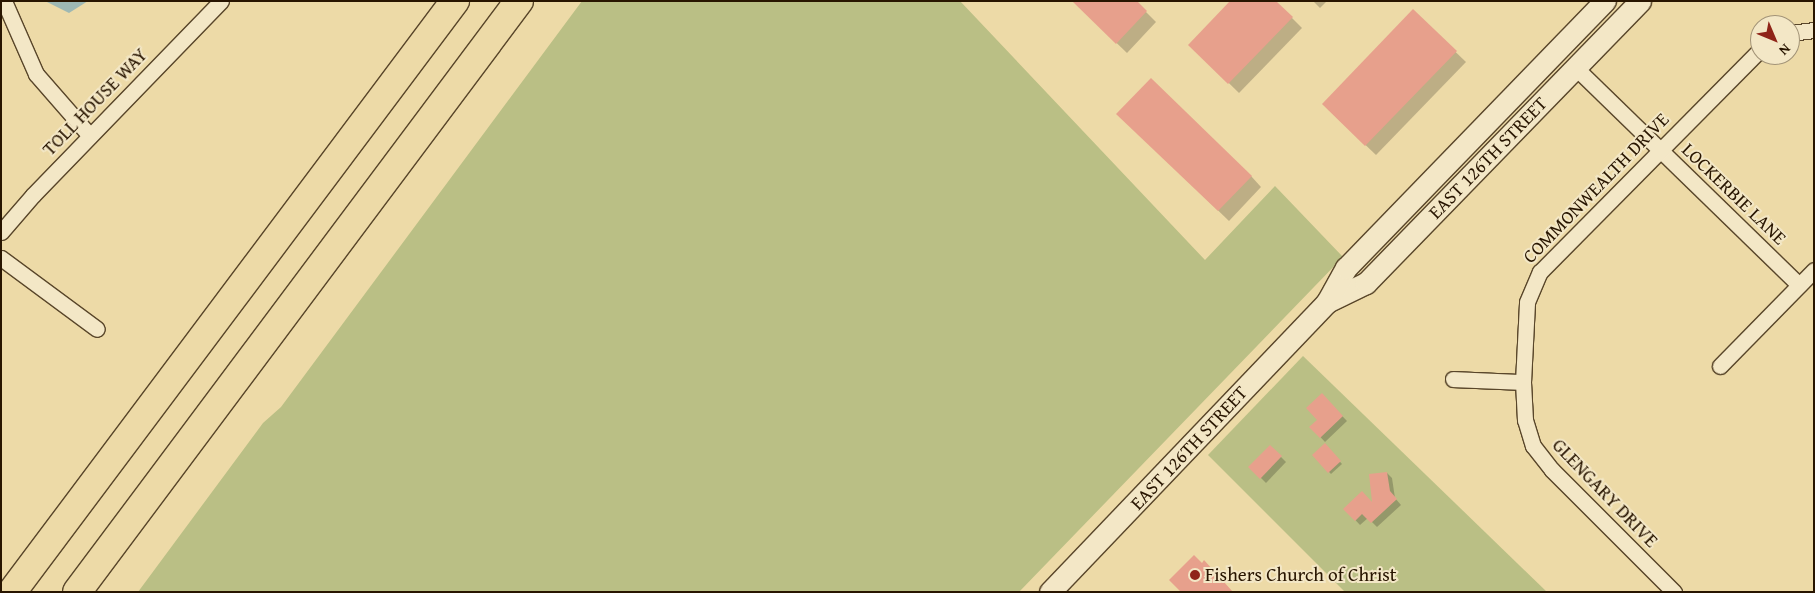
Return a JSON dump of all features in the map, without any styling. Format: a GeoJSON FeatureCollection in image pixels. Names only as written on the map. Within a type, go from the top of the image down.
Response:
{"type":"FeatureCollection","features":[{"type":"Feature","properties":{"kind":"highway"},"geometry":{"type":"LineString","coordinates":[[12,592],[455,1]]}},
{"type":"Feature","properties":{"kind":"highway"},"geometry":{"type":"LineString","coordinates":[[77,592],[519,1]]}},
{"type":"Feature","properties":{"kind":"main road","name":"EAST 126TH STREET"},"geometry":{"type":"LineString","coordinates":[[1050,592],[1327,302],[1346,268],[1605,1]]}},
{"type":"Feature","properties":{"kind":"main road","name":"EAST 126TH STREET"},"geometry":{"type":"LineString","coordinates":[[1327,302],[1366,283],[1640,1]]}},
{"type":"Feature","properties":{"kind":"street"},"geometry":{"type":"LineString","coordinates":[[4,1],[36,74],[90,136]]}},
{"type":"Feature","properties":{"kind":"street","name":"TOLL HOUSE WAY"},"geometry":{"type":"LineString","coordinates":[[1,232],[220,1]]}},
{"type":"Feature","properties":{"kind":"street"},"geometry":{"type":"LineString","coordinates":[[1800,32],[1814,30]]}},
{"type":"Feature","properties":{"kind":"street","name":"COMMONWEALTH DRIVE"},"geometry":{"type":"LineString","coordinates":[[1524,382],[1527,302],[1532,286],[1540,272],[1750,60]]}},
{"type":"Feature","properties":{"kind":"street","name":"LOCKERBIE LANE"},"geometry":{"type":"LineString","coordinates":[[1576,68],[1799,285]]}},
{"type":"Feature","properties":{"kind":"street"},"geometry":{"type":"LineString","coordinates":[[1,258],[97,329]]}},
{"type":"Feature","properties":{"kind":"street"},"geometry":{"type":"LineString","coordinates":[[1720,366],[1814,270]]}},
{"type":"Feature","properties":{"kind":"street"},"geometry":{"type":"LineString","coordinates":[[1453,380],[1524,382]]}},
{"type":"Feature","properties":{"kind":"street","name":"GLENGARY DRIVE"},"geometry":{"type":"LineString","coordinates":[[1524,382],[1528,434],[1541,458],[1674,592]]}},
{"type":"Feature","properties":{"kind":"green space"},"geometry":{"type":"Polygon","coordinates":[[[582,1],[960,1],[1205,260],[1275,186],[1343,257],[1019,592],[138,592],[263,423],[281,407],[582,1]]]}},
{"type":"Feature","properties":{"kind":"green space"},"geometry":{"type":"Polygon","coordinates":[[[1303,356],[1547,592],[1345,592],[1208,455],[1303,356]]]}},
{"type":"Feature","properties":{"kind":"water"},"geometry":{"type":"Polygon","coordinates":[[[45,1],[88,1],[69,13],[45,1]]]}},
{"type":"Feature","properties":{"kind":"building"},"geometry":{"type":"Polygon","coordinates":[[[1072,1],[1137,1],[1147,11],[1116,44],[1072,1]]]}},
{"type":"Feature","properties":{"kind":"building"},"geometry":{"type":"Polygon","coordinates":[[[1230,1],[1276,1],[1293,17],[1228,84],[1188,45],[1230,1]]]}},
{"type":"Feature","properties":{"kind":"building"},"geometry":{"type":"Polygon","coordinates":[[[1413,9],[1457,51],[1365,146],[1322,104],[1413,9]]]}},
{"type":"Feature","properties":{"kind":"building"},"geometry":{"type":"Polygon","coordinates":[[[1151,78],[1252,176],[1218,211],[1116,114],[1151,78]]]}},
{"type":"Feature","properties":{"kind":"building"},"geometry":{"type":"Polygon","coordinates":[[[1322,393],[1343,416],[1320,438],[1309,427],[1317,420],[1306,408],[1322,393]]]}},
{"type":"Feature","properties":{"kind":"building"},"geometry":{"type":"Polygon","coordinates":[[[1325,443],[1341,461],[1328,473],[1312,455],[1325,443]]]}},
{"type":"Feature","properties":{"kind":"building"},"geometry":{"type":"Polygon","coordinates":[[[1270,445],[1282,456],[1260,479],[1248,467],[1270,445]]]}},
{"type":"Feature","properties":{"kind":"building"},"geometry":{"type":"Polygon","coordinates":[[[1387,472],[1390,491],[1397,499],[1371,523],[1362,514],[1355,521],[1343,509],[1362,491],[1372,502],[1369,474],[1387,472]]]}},
{"type":"Feature","properties":{"kind":"building","name":"Fishers Church of Christ"},"geometry":{"type":"Polygon","coordinates":[[[1194,555],[1202,563],[1204,560],[1233,592],[1181,592],[1169,580],[1194,555]]]}},
{"type":"Feature","properties":{"kind":"place","name":"Fishers Church of Christ"},"geometry":{"type":"Point","coordinates":[1195,575]}}]}
